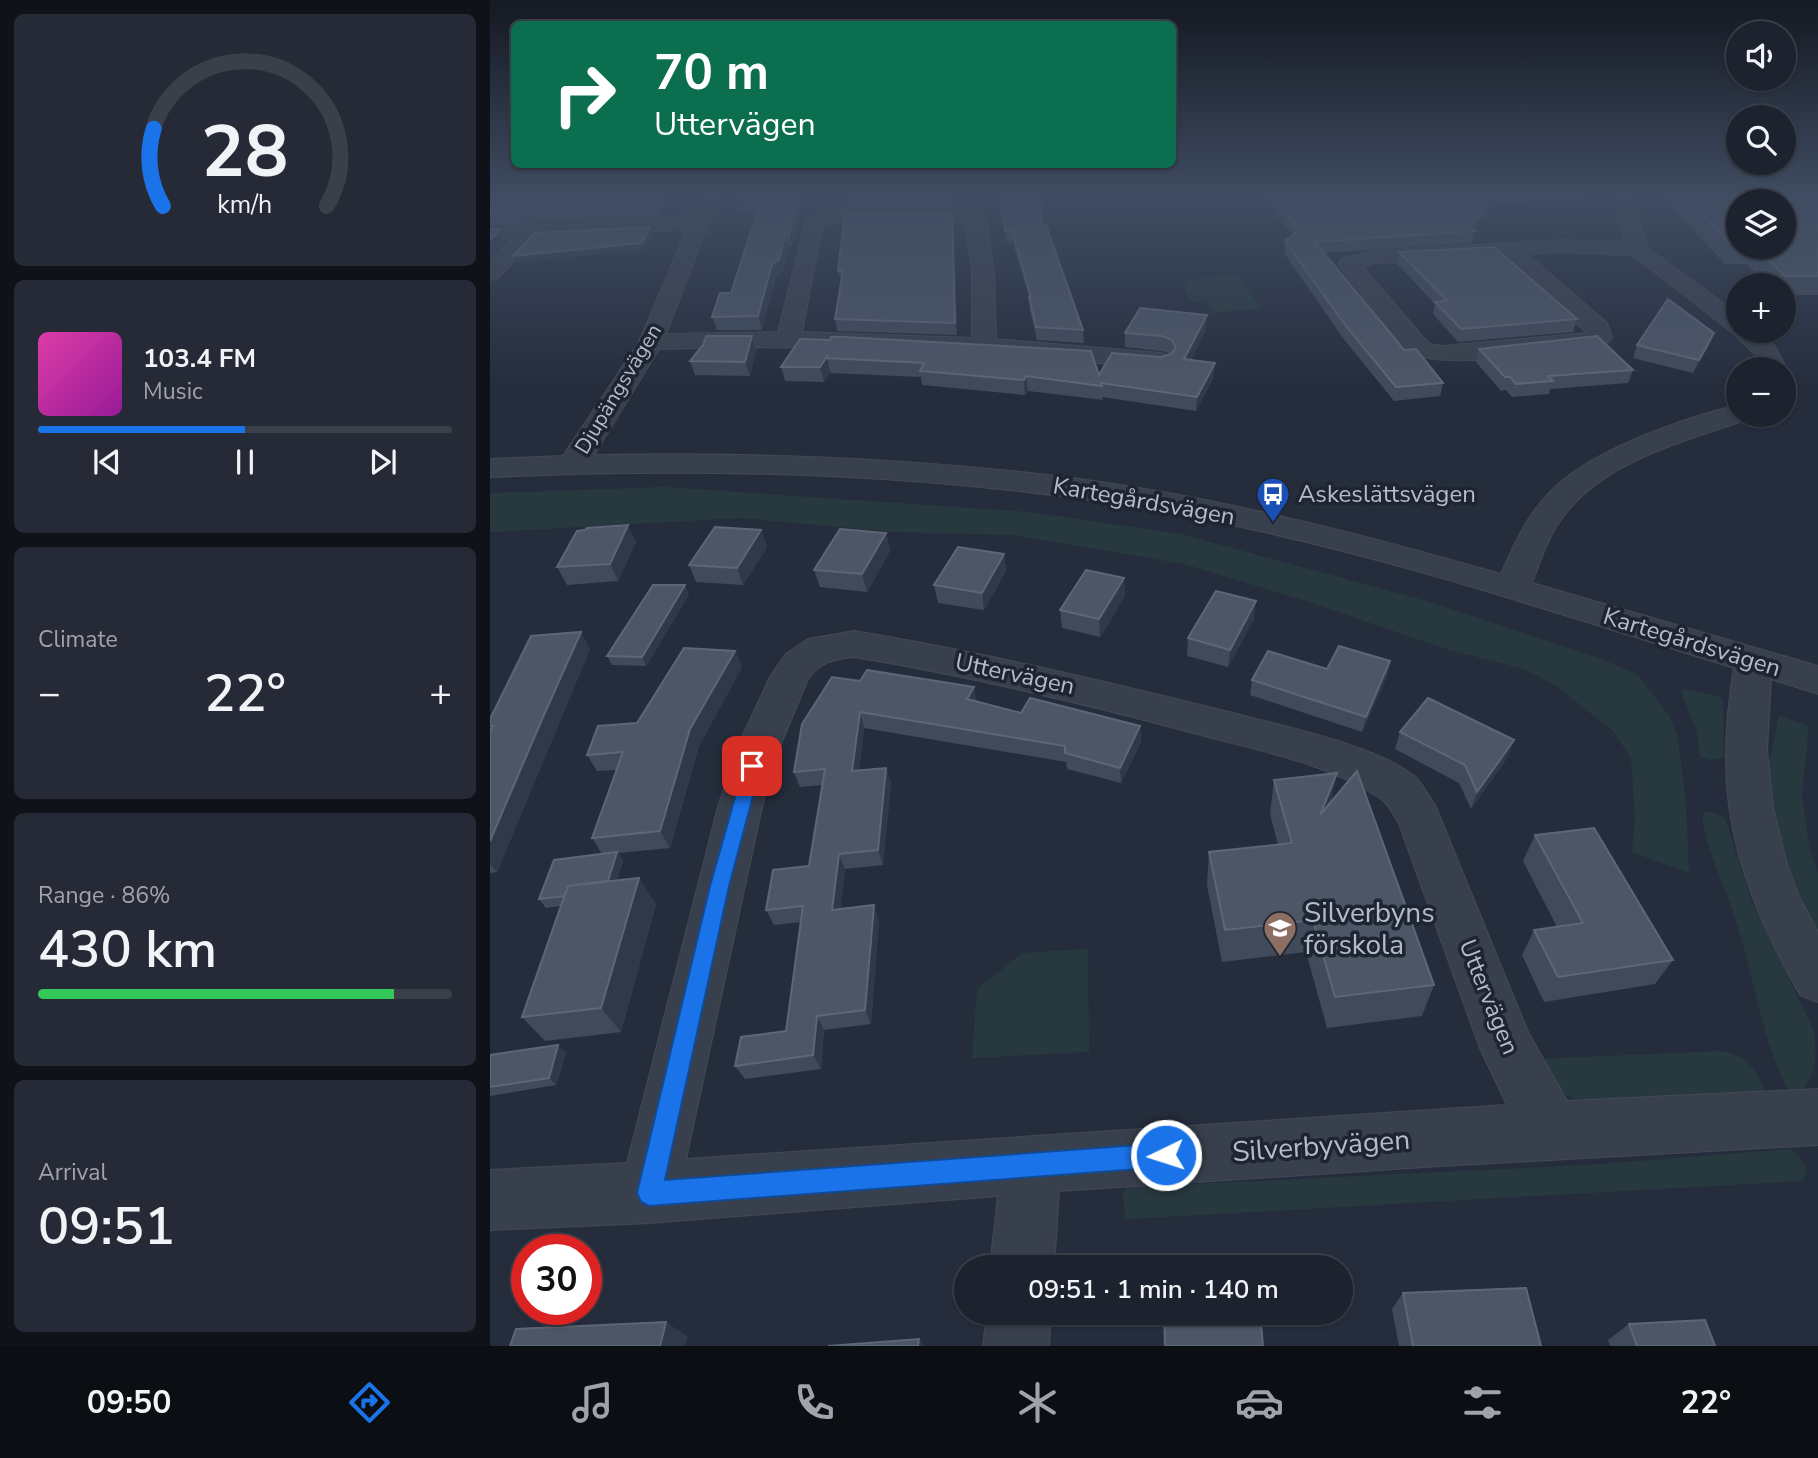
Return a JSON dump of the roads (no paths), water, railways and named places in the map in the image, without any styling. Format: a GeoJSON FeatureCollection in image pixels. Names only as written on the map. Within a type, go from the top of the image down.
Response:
{"type":"FeatureCollection","features":[{"type":"Feature","properties":{"kind":"street","name":"Djupängsvägen"},"geometry":{"type":"LineString","coordinates":[[573,464],[650,342],[682,261]]}},
{"type":"Feature","properties":{"kind":"street"},"geometry":{"type":"LineString","coordinates":[[789,338],[805,261]]}},
{"type":"Feature","properties":{"kind":"street"},"geometry":{"type":"LineString","coordinates":[[982,261],[984,344]]}},
{"type":"Feature","properties":{"kind":"street"},"geometry":{"type":"LineString","coordinates":[[1360,261],[1349,264],[1413,344],[1422,351],[1436,354],[1470,352],[1588,341],[1600,337],[1598,328],[1590,320],[1522,261]]}},
{"type":"Feature","properties":{"kind":"street"},"geometry":{"type":"LineString","coordinates":[[1654,261],[1726,317]]}},
{"type":"Feature","properties":{"kind":"street"},"geometry":{"type":"LineString","coordinates":[[650,342],[789,338],[984,344],[1161,361]]}},
{"type":"Feature","properties":{"kind":"street"},"geometry":{"type":"LineString","coordinates":[[1757,343],[1768,357]]}},
{"type":"Feature","properties":{"kind":"street"},"geometry":{"type":"LineString","coordinates":[[1513,588],[1545,517],[1563,497],[1589,476],[1617,459],[1726,418]]}},
{"type":"Feature","properties":{"kind":"street","name":"Kartegårdsvägen"},"geometry":{"type":"LineString","coordinates":[[490,468],[668,461],[780,464],[983,476],[1183,506],[1273,524],[1513,588],[1818,680]]}},
{"type":"Feature","properties":{"kind":"street","name":"Uttervägen"},"geometry":{"type":"LineString","coordinates":[[649,1193],[720,886],[759,746],[790,675],[811,653],[836,644],[854,644],[940,658],[1215,721],[1301,746],[1363,768],[1399,788],[1419,818],[1507,1048],[1551,1130]]}},
{"type":"Feature","properties":{"kind":"street"},"geometry":{"type":"LineString","coordinates":[[1754,662],[1747,774],[1754,834],[1773,894],[1818,978]]}},
{"type":"Feature","properties":{"kind":"street","name":"Silverbyvägen"},"geometry":{"type":"LineString","coordinates":[[490,1200],[649,1193],[1031,1164],[1551,1130],[1818,1117]]}},
{"type":"Feature","properties":{"kind":"street"},"geometry":{"type":"LineString","coordinates":[[1023,1255],[1031,1164]]}},
{"type":"Feature","properties":{"kind":"street"},"geometry":{"type":"LineString","coordinates":[[1016,1346],[1017,1325]]}},
{"type":"Feature","properties":{"kind":"place","name":"Askeslättsvägen"},"geometry":{"type":"Point","coordinates":[1273,524]}},
{"type":"Feature","properties":{"kind":"place","name":"Silverbyns förskola"},"geometry":{"type":"Point","coordinates":[1280,958]}}]}
